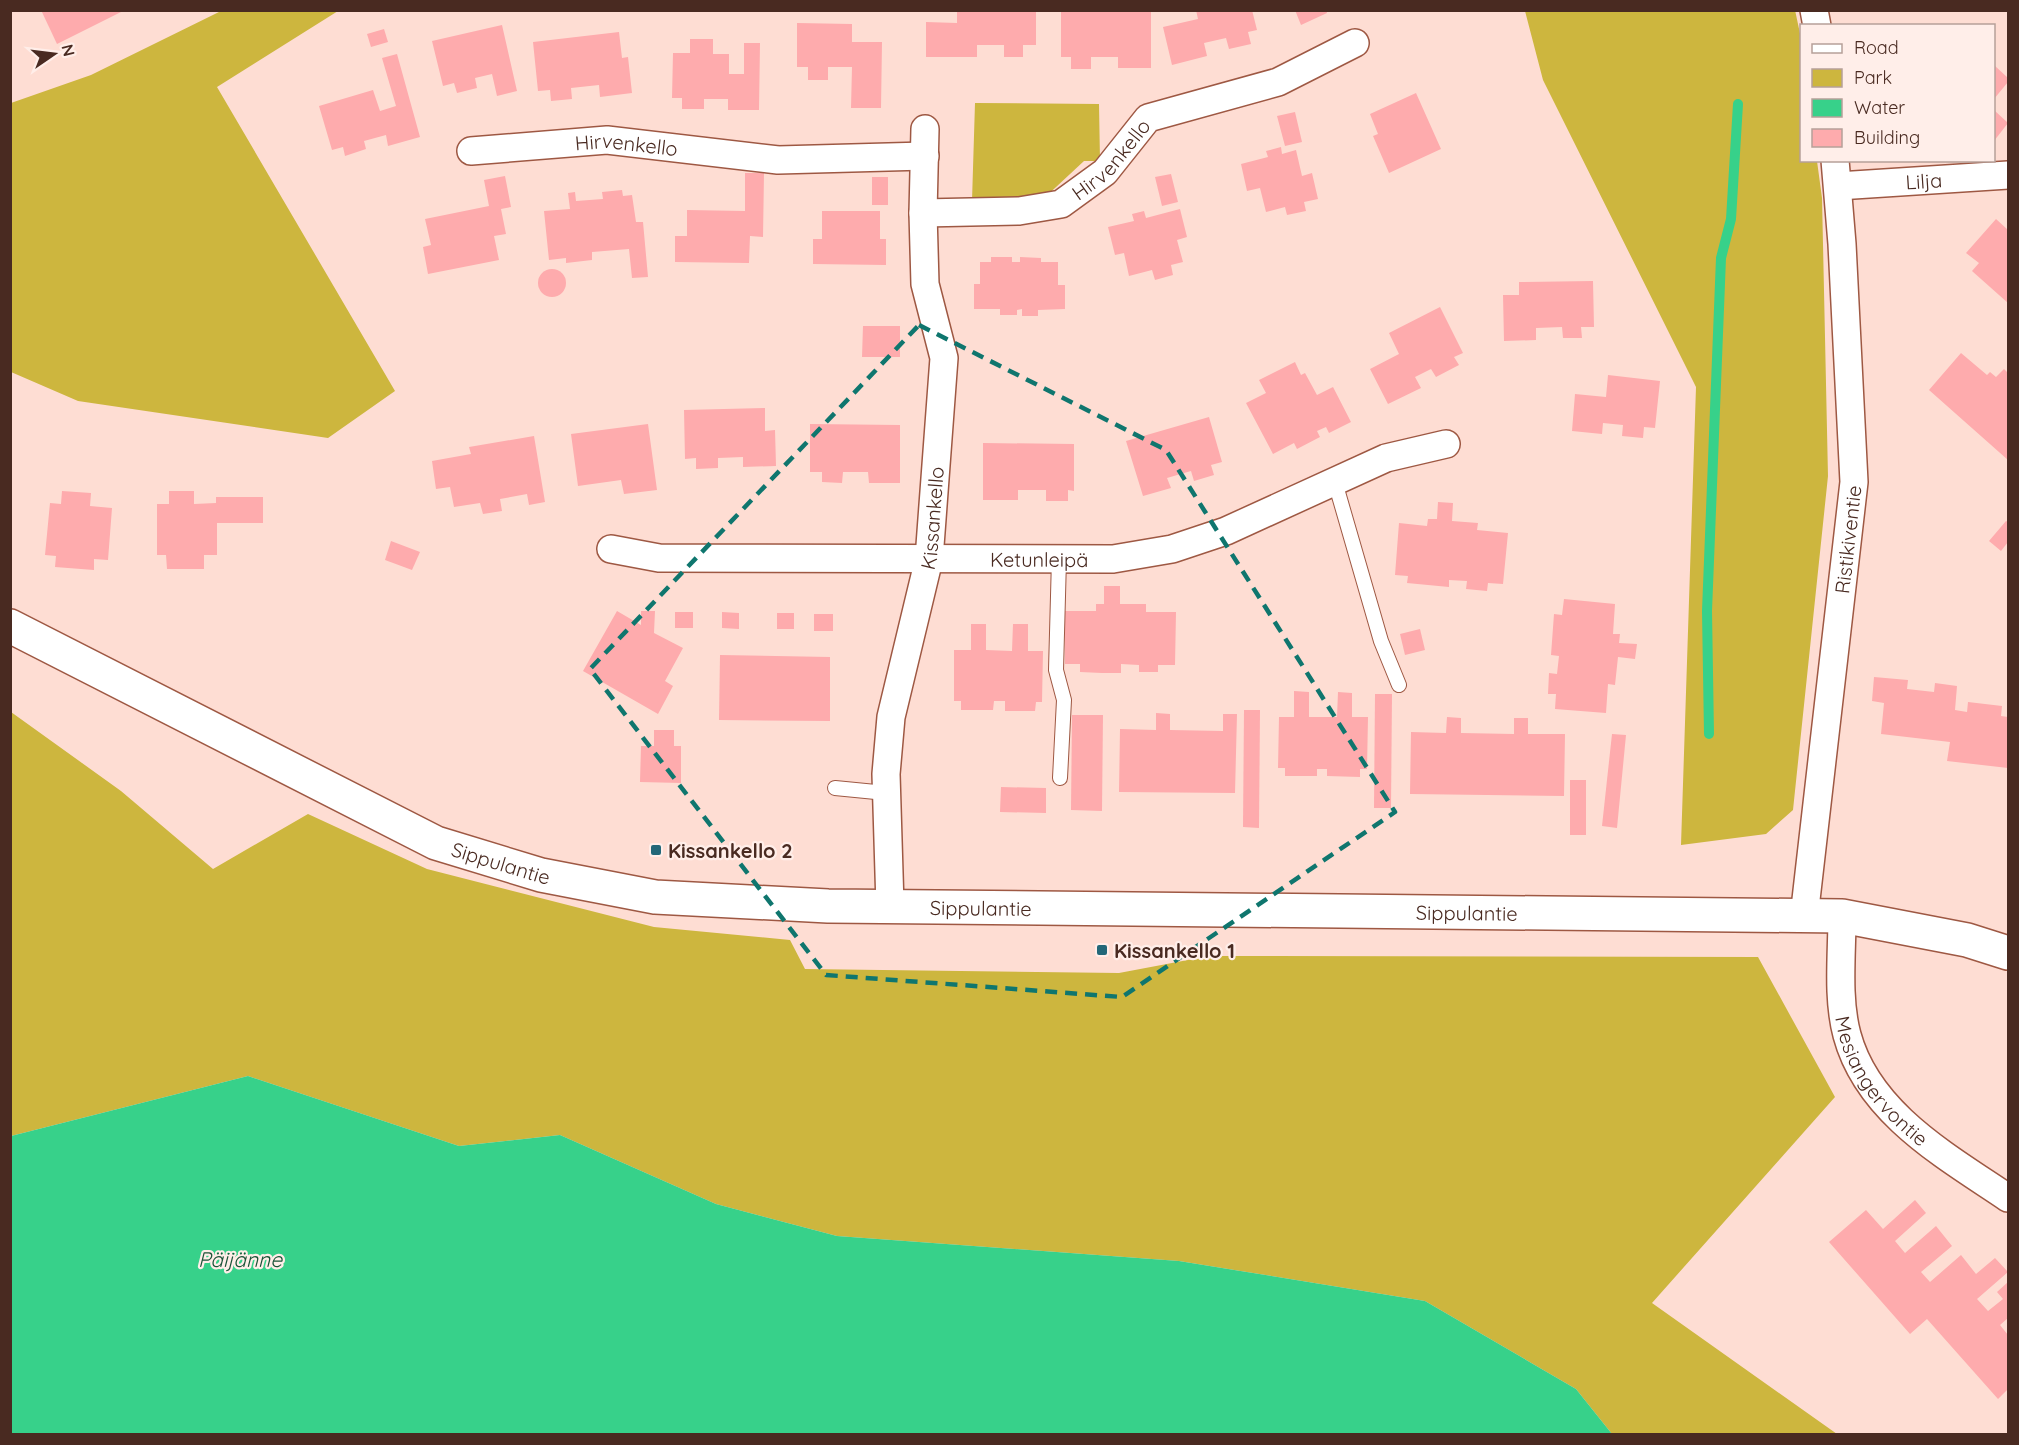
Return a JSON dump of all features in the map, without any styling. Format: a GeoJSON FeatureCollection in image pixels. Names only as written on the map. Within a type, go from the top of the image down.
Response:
{"type":"FeatureCollection","features":[{"type":"Feature","properties":{"kind":"street","name":"Hirvenkello"},"geometry":{"type":"LineString","coordinates":[[923,213],[1019,211],[1061,204],[1105,172],[1148,118],[1278,82],[1355,43]]}},
{"type":"Feature","properties":{"kind":"street","name":"Kissankello"},"geometry":{"type":"LineString","coordinates":[[890,906],[886,774],[891,717],[929,560],[944,358],[925,284],[923,213],[925,129]]}},
{"type":"Feature","properties":{"kind":"street","name":"Hirvenkello"},"geometry":{"type":"LineString","coordinates":[[471,151],[607,140],[778,160],[925,156]]}},
{"type":"Feature","properties":{"kind":"street","name":"Lilja"},"geometry":{"type":"LineString","coordinates":[[1836,173],[2008,175]]}},
{"type":"Feature","properties":{"kind":"street","name":"Ristikiventie"},"geometry":{"type":"LineString","coordinates":[[1804,916],[1854,482],[1836,173]]}},
{"type":"Feature","properties":{"kind":"street","name":"Ketunleipä"},"geometry":{"type":"LineString","coordinates":[[611,549],[659,558],[1113,559],[1172,549],[1226,531],[1386,458],[1446,444]]}},
{"type":"Feature","properties":{"kind":"street","name":"Sippulantie"},"geometry":{"type":"LineString","coordinates":[[10,626],[436,843],[541,875],[655,897],[828,906],[1842,916],[1967,940],[2008,953]]}},
{"type":"Feature","properties":{"kind":"street","name":"Mesiangervontie"},"geometry":{"type":"LineString","coordinates":[[1842,916],[1842,1002],[1847,1035],[1858,1065],[1881,1101],[1932,1147],[2008,1198]]}},
{"type":"Feature","properties":{"kind":"lane"},"geometry":{"type":"LineString","coordinates":[[1335,482],[1381,641],[1399,684]]}},
{"type":"Feature","properties":{"kind":"lane"},"geometry":{"type":"LineString","coordinates":[[1059,559],[1056,669],[1064,700],[1060,778]]}},
{"type":"Feature","properties":{"kind":"lane"},"geometry":{"type":"LineString","coordinates":[[835,788],[886,793]]}},
{"type":"Feature","properties":{"kind":"highlighted area"},"geometry":{"type":"Polygon","coordinates":[[[919,325],[1166,450],[1395,812],[1122,997],[826,975],[590,669],[919,325]]]}},
{"type":"Feature","properties":{"kind":"green space"},"geometry":{"type":"Polygon","coordinates":[[[1795,10],[1800,34],[1800,162],[1817,162],[1822,198],[1828,476],[1793,810],[1766,834],[1681,845],[1696,387],[1543,80],[1525,11],[1795,10]]]}},
{"type":"Feature","properties":{"kind":"green space"},"geometry":{"type":"Polygon","coordinates":[[[221,11],[338,11],[217,87],[395,391],[328,438],[78,401],[11,372],[11,103],[91,75],[221,11]]]}},
{"type":"Feature","properties":{"kind":"green space"},"geometry":{"type":"Polygon","coordinates":[[[975,103],[1099,104],[1100,161],[1084,161],[1041,201],[972,201],[975,103]]]}},
{"type":"Feature","properties":{"kind":"green space"},"geometry":{"type":"Polygon","coordinates":[[[11,712],[121,791],[213,869],[308,814],[427,869],[654,927],[790,940],[805,969],[1119,973],[1209,956],[1758,957],[1835,1097],[1652,1303],[1837,1434],[1612,1434],[1576,1389],[1425,1301],[1179,1261],[837,1236],[716,1204],[560,1135],[459,1146],[248,1076],[11,1136],[11,712]]]}},
{"type":"Feature","properties":{"kind":"water","name":"Päijänne"},"geometry":{"type":"Polygon","coordinates":[[[248,1076],[459,1146],[560,1135],[716,1204],[837,1236],[1179,1261],[1425,1301],[1576,1389],[1612,1434],[11,1434],[11,1136],[248,1076]]]}},
{"type":"Feature","properties":{"kind":"building"},"geometry":{"type":"Polygon","coordinates":[[[41,10],[125,10],[57,44],[41,10]]]}},
{"type":"Feature","properties":{"kind":"building"},"geometry":{"type":"Polygon","coordinates":[[[957,10],[1036,10],[1036,45],[1023,45],[1023,57],[1004,57],[1004,45],[977,45],[977,57],[926,57],[926,22],[957,23],[957,10]]]}},
{"type":"Feature","properties":{"kind":"building"},"geometry":{"type":"Polygon","coordinates":[[[1061,10],[1151,10],[1151,68],[1118,68],[1118,57],[1091,57],[1091,69],[1071,69],[1071,57],[1061,57],[1061,10]]]}},
{"type":"Feature","properties":{"kind":"building"},"geometry":{"type":"Polygon","coordinates":[[[1196,10],[1252,10],[1257,30],[1248,32],[1251,44],[1229,49],[1226,38],[1204,43],[1207,56],[1172,65],[1163,27],[1198,19],[1196,10]]]}},
{"type":"Feature","properties":{"kind":"building"},"geometry":{"type":"Polygon","coordinates":[[[1295,10],[1326,10],[1327,13],[1301,25],[1295,10]]]}},
{"type":"Feature","properties":{"kind":"building"},"geometry":{"type":"Polygon","coordinates":[[[797,23],[852,24],[852,42],[882,42],[881,108],[851,108],[852,67],[828,67],[828,80],[808,80],[808,67],[797,67],[797,23]]]}},
{"type":"Feature","properties":{"kind":"building"},"geometry":{"type":"Polygon","coordinates":[[[502,25],[517,91],[497,96],[492,74],[475,78],[477,88],[457,93],[454,83],[443,86],[432,41],[502,25]]]}},
{"type":"Feature","properties":{"kind":"building"},"geometry":{"type":"Polygon","coordinates":[[[384,29],[388,42],[371,47],[367,34],[384,29]]]}},
{"type":"Feature","properties":{"kind":"building"},"geometry":{"type":"Polygon","coordinates":[[[619,32],[622,58],[628,57],[632,93],[600,97],[599,85],[571,88],[572,99],[551,101],[550,90],[538,91],[533,42],[619,32]]]}},
{"type":"Feature","properties":{"kind":"building"},"geometry":{"type":"Polygon","coordinates":[[[690,39],[713,39],[713,54],[729,54],[729,74],[744,74],[744,43],[760,43],[759,110],[728,110],[728,99],[704,99],[704,109],[682,109],[682,98],[672,98],[673,53],[690,53],[690,39]]]}},
{"type":"Feature","properties":{"kind":"building"},"geometry":{"type":"Polygon","coordinates":[[[397,54],[420,137],[388,146],[386,135],[364,141],[366,149],[345,156],[343,147],[332,150],[319,106],[373,90],[380,111],[396,106],[382,58],[397,54]]]}},
{"type":"Feature","properties":{"kind":"building"},"geometry":{"type":"Polygon","coordinates":[[[1995,66],[2008,78],[2008,82],[1995,98],[1995,66]]]}},
{"type":"Feature","properties":{"kind":"building"},"geometry":{"type":"Polygon","coordinates":[[[1416,93],[1441,149],[1389,173],[1373,136],[1378,134],[1370,114],[1416,93]]]}},
{"type":"Feature","properties":{"kind":"building"},"geometry":{"type":"Polygon","coordinates":[[[1995,111],[2008,123],[1995,140],[1995,111]]]}},
{"type":"Feature","properties":{"kind":"building"},"geometry":{"type":"Polygon","coordinates":[[[1295,112],[1302,142],[1285,146],[1277,116],[1295,112]]]}},
{"type":"Feature","properties":{"kind":"building"},"geometry":{"type":"Polygon","coordinates":[[[1281,147],[1282,154],[1296,150],[1302,176],[1312,173],[1318,199],[1304,202],[1306,211],[1287,215],[1285,207],[1266,212],[1260,188],[1247,191],[1241,164],[1268,157],[1266,151],[1281,147]]]}},
{"type":"Feature","properties":{"kind":"building"},"geometry":{"type":"Polygon","coordinates":[[[745,173],[764,173],[763,237],[750,236],[749,263],[675,262],[675,236],[687,236],[687,210],[745,211],[745,173]]]}},
{"type":"Feature","properties":{"kind":"building"},"geometry":{"type":"Polygon","coordinates":[[[1171,174],[1178,202],[1162,206],[1155,177],[1171,174]]]}},
{"type":"Feature","properties":{"kind":"building"},"geometry":{"type":"Polygon","coordinates":[[[505,176],[511,207],[501,209],[506,234],[494,236],[499,260],[428,274],[423,247],[431,245],[425,219],[489,206],[484,180],[505,176]]]}},
{"type":"Feature","properties":{"kind":"building"},"geometry":{"type":"Polygon","coordinates":[[[872,177],[888,177],[888,205],[872,205],[872,177]]]}},
{"type":"Feature","properties":{"kind":"building"},"geometry":{"type":"Polygon","coordinates":[[[622,190],[623,196],[632,195],[636,222],[643,222],[648,277],[632,278],[629,249],[592,252],[592,260],[566,263],[566,258],[549,260],[544,211],[570,209],[568,193],[575,192],[576,201],[603,199],[602,192],[622,190]]]}},
{"type":"Feature","properties":{"kind":"building"},"geometry":{"type":"Polygon","coordinates":[[[1180,209],[1187,237],[1177,240],[1183,262],[1171,265],[1173,275],[1155,280],[1152,270],[1129,276],[1124,253],[1115,255],[1108,227],[1134,221],[1132,214],[1144,211],[1146,218],[1180,209]]]}},
{"type":"Feature","properties":{"kind":"building"},"geometry":{"type":"Polygon","coordinates":[[[822,211],[880,211],[880,239],[886,239],[886,265],[813,264],[813,239],[822,239],[822,211]]]}},
{"type":"Feature","properties":{"kind":"building"},"geometry":{"type":"Polygon","coordinates":[[[1996,219],[2008,230],[2008,303],[1972,271],[1979,263],[1966,253],[1996,219]]]}},
{"type":"Feature","properties":{"kind":"building"},"geometry":{"type":"Polygon","coordinates":[[[991,257],[1012,257],[1012,262],[1020,262],[1020,257],[1041,258],[1041,262],[1058,262],[1058,285],[1065,285],[1065,309],[1038,310],[1038,316],[1022,316],[1022,309],[1017,310],[1017,315],[1000,315],[1000,309],[974,309],[974,284],[980,284],[980,262],[991,262],[991,257]]]}},
{"type":"Feature","properties":{"kind":"building"},"geometry":{"type":"Polygon","coordinates":[[[552,269],[562,273],[566,283],[562,293],[552,297],[542,293],[538,283],[542,273],[552,269]]]}},
{"type":"Feature","properties":{"kind":"building"},"geometry":{"type":"Polygon","coordinates":[[[1593,281],[1594,327],[1581,327],[1582,338],[1563,338],[1562,327],[1536,328],[1536,340],[1504,341],[1503,295],[1519,295],[1519,282],[1593,281]]]}},
{"type":"Feature","properties":{"kind":"building"},"geometry":{"type":"Polygon","coordinates":[[[1440,307],[1463,353],[1454,357],[1459,365],[1436,377],[1431,369],[1415,377],[1421,388],[1388,404],[1370,369],[1399,354],[1389,333],[1440,307]]]}},
{"type":"Feature","properties":{"kind":"building"},"geometry":{"type":"Polygon","coordinates":[[[863,326],[900,326],[900,357],[862,357],[863,326]]]}},
{"type":"Feature","properties":{"kind":"building"},"geometry":{"type":"Polygon","coordinates":[[[1961,353],[1987,375],[1990,372],[1996,377],[2004,369],[2008,373],[2008,460],[1929,390],[1961,353]]]}},
{"type":"Feature","properties":{"kind":"building"},"geometry":{"type":"Polygon","coordinates":[[[1295,362],[1301,375],[1305,373],[1317,395],[1333,387],[1351,422],[1329,433],[1326,427],[1317,431],[1320,437],[1297,449],[1294,443],[1273,454],[1246,403],[1266,393],[1259,380],[1295,362]]]}},
{"type":"Feature","properties":{"kind":"building"},"geometry":{"type":"Polygon","coordinates":[[[1608,375],[1660,381],[1655,428],[1644,427],[1643,438],[1622,436],[1623,425],[1603,423],[1602,434],[1572,431],[1575,394],[1606,397],[1608,375]]]}},
{"type":"Feature","properties":{"kind":"building"},"geometry":{"type":"Polygon","coordinates":[[[765,408],[765,431],[775,430],[776,466],[743,467],[743,457],[718,458],[718,468],[696,469],[696,458],[685,459],[684,410],[765,408]]]}},
{"type":"Feature","properties":{"kind":"building"},"geometry":{"type":"Polygon","coordinates":[[[1209,417],[1222,462],[1211,465],[1214,475],[1194,481],[1191,471],[1167,478],[1171,488],[1143,496],[1126,441],[1209,417]]]}},
{"type":"Feature","properties":{"kind":"building"},"geometry":{"type":"Polygon","coordinates":[[[648,424],[657,490],[624,494],[621,480],[578,486],[571,434],[648,424]]]}},
{"type":"Feature","properties":{"kind":"building"},"geometry":{"type":"Polygon","coordinates":[[[810,424],[900,425],[900,483],[869,483],[868,472],[843,472],[842,483],[822,482],[822,472],[810,472],[810,424]]]}},
{"type":"Feature","properties":{"kind":"building"},"geometry":{"type":"Polygon","coordinates":[[[534,436],[545,502],[529,505],[527,494],[500,499],[502,511],[483,514],[480,503],[454,507],[450,487],[436,489],[432,461],[471,454],[469,447],[534,436]]]}},
{"type":"Feature","properties":{"kind":"building"},"geometry":{"type":"Polygon","coordinates":[[[983,443],[1074,444],[1074,491],[1068,490],[1068,501],[1046,501],[1046,490],[1018,490],[1018,500],[983,500],[983,443]]]}},
{"type":"Feature","properties":{"kind":"building"},"geometry":{"type":"Polygon","coordinates":[[[62,491],[91,493],[90,506],[112,508],[108,560],[94,559],[94,570],[55,567],[56,556],[45,555],[50,503],[61,504],[62,491]]]}},
{"type":"Feature","properties":{"kind":"building"},"geometry":{"type":"Polygon","coordinates":[[[169,491],[194,491],[194,504],[216,503],[216,497],[263,497],[263,523],[217,523],[217,555],[204,555],[204,569],[167,569],[166,555],[157,555],[157,504],[169,504],[169,491]]]}},
{"type":"Feature","properties":{"kind":"building"},"geometry":{"type":"Polygon","coordinates":[[[1438,502],[1453,503],[1452,521],[1478,523],[1477,530],[1508,533],[1503,584],[1488,583],[1487,591],[1466,589],[1467,581],[1449,580],[1449,587],[1407,583],[1408,576],[1395,575],[1399,523],[1427,526],[1428,519],[1437,519],[1438,502]]]}},
{"type":"Feature","properties":{"kind":"building"},"geometry":{"type":"Polygon","coordinates":[[[2006,521],[2008,522],[2008,542],[2001,551],[1989,541],[2006,521]]]}},
{"type":"Feature","properties":{"kind":"building"},"geometry":{"type":"Polygon","coordinates":[[[391,541],[420,552],[412,570],[385,560],[391,541]]]}},
{"type":"Feature","properties":{"kind":"building"},"geometry":{"type":"Polygon","coordinates":[[[1104,586],[1120,586],[1120,604],[1146,604],[1146,612],[1176,612],[1175,665],[1158,665],[1158,672],[1139,672],[1139,665],[1121,664],[1121,673],[1102,673],[1080,672],[1080,664],[1065,664],[1065,611],[1096,611],[1096,604],[1104,604],[1104,586]]]}},
{"type":"Feature","properties":{"kind":"building"},"geometry":{"type":"Polygon","coordinates":[[[1564,599],[1615,604],[1613,634],[1620,634],[1619,643],[1637,644],[1635,659],[1618,657],[1615,685],[1608,684],[1606,713],[1555,709],[1556,694],[1548,694],[1549,673],[1557,674],[1559,656],[1551,655],[1554,614],[1562,615],[1564,599]]]}},
{"type":"Feature","properties":{"kind":"building"},"geometry":{"type":"Polygon","coordinates":[[[617,611],[641,625],[641,611],[655,611],[654,633],[683,648],[665,681],[673,686],[658,714],[583,671],[617,611]]]}},
{"type":"Feature","properties":{"kind":"building"},"geometry":{"type":"Polygon","coordinates":[[[675,612],[693,612],[693,628],[675,628],[675,612]]]}},
{"type":"Feature","properties":{"kind":"building"},"geometry":{"type":"Polygon","coordinates":[[[722,612],[739,613],[739,629],[722,628],[722,612]]]}},
{"type":"Feature","properties":{"kind":"building"},"geometry":{"type":"Polygon","coordinates":[[[777,613],[794,613],[794,629],[777,629],[777,613]]]}},
{"type":"Feature","properties":{"kind":"building"},"geometry":{"type":"Polygon","coordinates":[[[814,614],[833,614],[833,631],[814,631],[814,614]]]}},
{"type":"Feature","properties":{"kind":"building"},"geometry":{"type":"Polygon","coordinates":[[[971,624],[986,624],[986,650],[1012,651],[1013,624],[1028,624],[1028,651],[1043,651],[1042,702],[1036,702],[1035,711],[1005,711],[1005,701],[994,701],[993,710],[961,710],[961,701],[954,701],[954,650],[971,650],[971,624]]]}},
{"type":"Feature","properties":{"kind":"building"},"geometry":{"type":"Polygon","coordinates":[[[1420,629],[1425,650],[1405,655],[1400,634],[1420,629]]]}},
{"type":"Feature","properties":{"kind":"building"},"geometry":{"type":"Polygon","coordinates":[[[720,655],[830,657],[830,721],[719,720],[720,655]]]}},
{"type":"Feature","properties":{"kind":"building"},"geometry":{"type":"Polygon","coordinates":[[[1874,677],[1908,680],[1907,689],[1934,692],[1935,683],[1957,686],[1955,710],[1967,712],[1968,702],[2002,706],[2001,716],[2008,717],[2008,768],[1947,761],[1950,742],[1881,734],[1884,703],[1872,701],[1874,677]]]}},
{"type":"Feature","properties":{"kind":"building"},"geometry":{"type":"Polygon","coordinates":[[[1294,691],[1309,692],[1309,717],[1337,717],[1338,692],[1352,693],[1352,717],[1368,717],[1367,769],[1360,769],[1360,777],[1327,776],[1327,769],[1317,769],[1317,776],[1285,776],[1285,768],[1278,768],[1279,717],[1294,717],[1294,691]]]}},
{"type":"Feature","properties":{"kind":"building"},"geometry":{"type":"Polygon","coordinates":[[[1375,694],[1392,694],[1391,808],[1374,808],[1375,694]]]}},
{"type":"Feature","properties":{"kind":"building"},"geometry":{"type":"Polygon","coordinates":[[[1244,710],[1260,710],[1259,828],[1243,827],[1244,710]]]}},
{"type":"Feature","properties":{"kind":"building"},"geometry":{"type":"Polygon","coordinates":[[[1156,713],[1170,714],[1170,730],[1223,731],[1223,714],[1237,714],[1235,793],[1119,792],[1120,729],[1156,730],[1156,713]]]}},
{"type":"Feature","properties":{"kind":"building"},"geometry":{"type":"Polygon","coordinates":[[[1072,715],[1103,715],[1102,811],[1071,810],[1072,715]]]}},
{"type":"Feature","properties":{"kind":"building"},"geometry":{"type":"Polygon","coordinates":[[[1447,717],[1461,718],[1461,733],[1514,734],[1514,718],[1528,718],[1528,734],[1565,734],[1564,796],[1410,794],[1411,732],[1446,733],[1447,717]]]}},
{"type":"Feature","properties":{"kind":"building"},"geometry":{"type":"Polygon","coordinates":[[[654,730],[674,730],[674,746],[681,746],[681,783],[640,782],[641,746],[654,746],[654,730]]]}},
{"type":"Feature","properties":{"kind":"building"},"geometry":{"type":"Polygon","coordinates":[[[1612,734],[1626,735],[1617,828],[1602,826],[1612,734]]]}},
{"type":"Feature","properties":{"kind":"building"},"geometry":{"type":"Polygon","coordinates":[[[1570,780],[1586,780],[1586,835],[1570,835],[1570,780]]]}},
{"type":"Feature","properties":{"kind":"building"},"geometry":{"type":"Polygon","coordinates":[[[1001,787],[1046,788],[1046,813],[1000,812],[1001,787]]]}},
{"type":"Feature","properties":{"kind":"building"},"geometry":{"type":"Polygon","coordinates":[[[1915,1200],[1926,1213],[1895,1241],[1905,1253],[1936,1226],[1952,1246],[1921,1272],[1930,1282],[1961,1255],[1976,1274],[1995,1258],[2008,1272],[1977,1299],[1988,1311],[2003,1299],[1997,1292],[2008,1282],[2008,1318],[2000,1325],[2008,1335],[2008,1389],[1998,1399],[1927,1319],[1910,1334],[1829,1242],[1866,1210],[1883,1229],[1915,1200]]]}},
{"type":"Feature","properties":{"kind":"waterway"},"geometry":{"type":"LineString","coordinates":[[1709,734],[1707,611],[1721,258],[1731,219],[1738,104]]}},
{"type":"Feature","properties":{"kind":"place","name":"Kissankello 2"},"geometry":{"type":"Point","coordinates":[656,850]}},
{"type":"Feature","properties":{"kind":"place","name":"Kissankello 1"},"geometry":{"type":"Point","coordinates":[1102,950]}}]}
